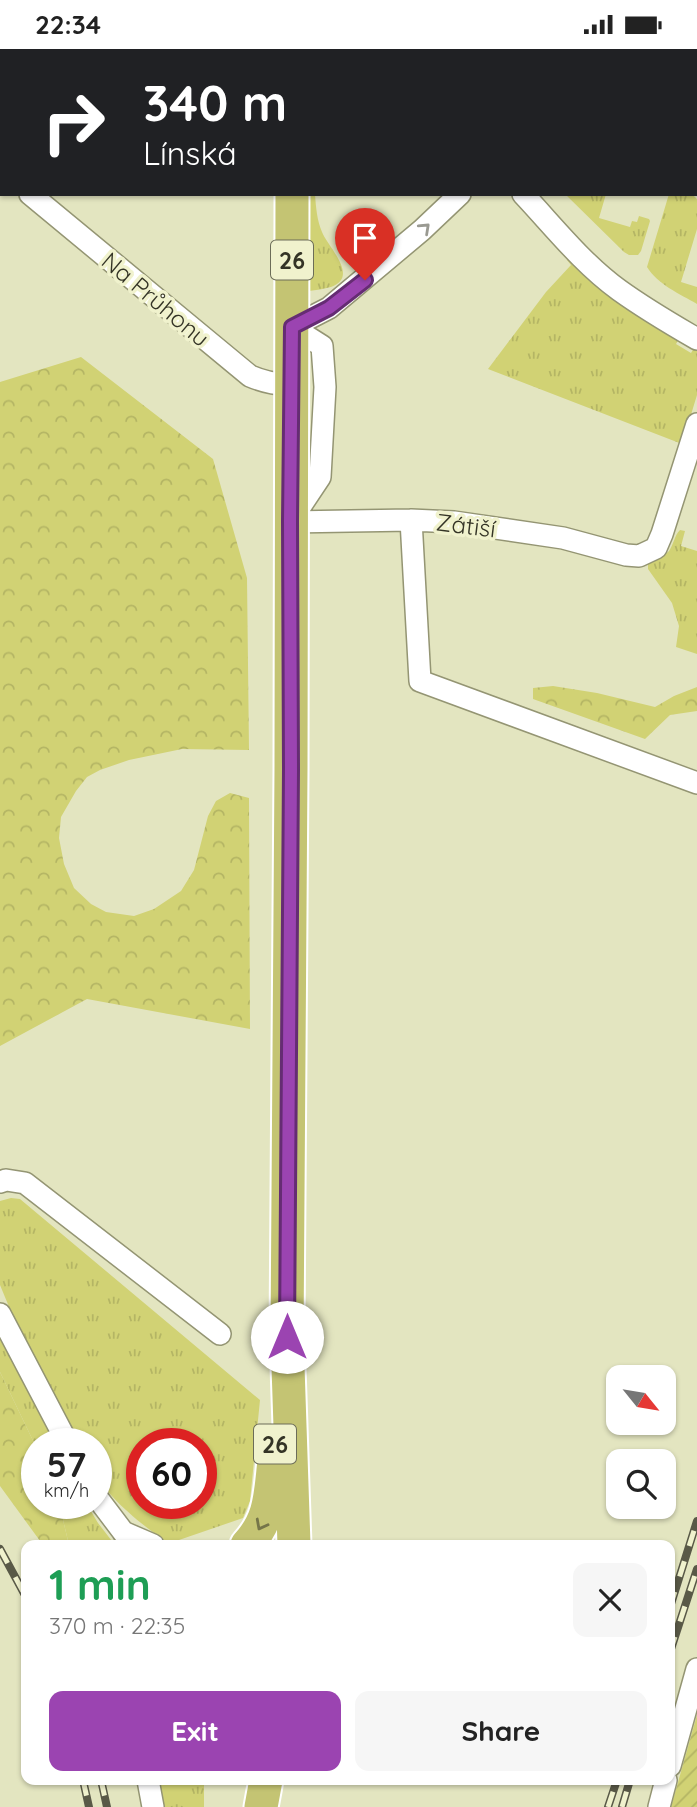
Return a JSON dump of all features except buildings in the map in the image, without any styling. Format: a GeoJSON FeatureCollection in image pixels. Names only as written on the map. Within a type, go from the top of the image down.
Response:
{"type":"FeatureCollection","features":[{"type":"Feature","properties":{"kind":"main road","name":"26"},"geometry":{"type":"LineString","coordinates":[[292,196],[287,1337],[293,1540]]}},
{"type":"Feature","properties":{"kind":"main road","name":"26"},"geometry":{"type":"LineString","coordinates":[[251,1540],[260,1529],[269,1506],[287,1337]]}},
{"type":"Feature","properties":{"kind":"main road"},"geometry":{"type":"LineString","coordinates":[[244,1785],[248,1807]]}},
{"type":"Feature","properties":{"kind":"main road"},"geometry":{"type":"LineString","coordinates":[[261,1807],[265,1785]]}},
{"type":"Feature","properties":{"kind":"street","name":"Na Průhonu"},"geometry":{"type":"LineString","coordinates":[[32,196],[250,376],[275,385],[291,384]]}},
{"type":"Feature","properties":{"kind":"street"},"geometry":{"type":"LineString","coordinates":[[290,521],[320,477],[325,387],[322,347],[292,327],[338,301],[458,196]]}},
{"type":"Feature","properties":{"kind":"street"},"geometry":{"type":"LineString","coordinates":[[525,196],[618,290],[697,339]]}},
{"type":"Feature","properties":{"kind":"street","name":"Zátiší"},"geometry":{"type":"LineString","coordinates":[[290,521],[454,522],[563,538],[639,556],[656,548],[697,424]]}},
{"type":"Feature","properties":{"kind":"street"},"geometry":{"type":"LineString","coordinates":[[411,520],[420,681],[697,783]]}},
{"type":"Feature","properties":{"kind":"street"},"geometry":{"type":"LineString","coordinates":[[0,1182],[6,1180],[25,1183],[220,1334]]}},
{"type":"Feature","properties":{"kind":"street"},"geometry":{"type":"LineString","coordinates":[[0,1314],[60,1428]]}},
{"type":"Feature","properties":{"kind":"street"},"geometry":{"type":"LineString","coordinates":[[112,1518],[128,1539]]}},
{"type":"Feature","properties":{"kind":"street"},"geometry":{"type":"LineString","coordinates":[[675,1748],[697,1669]]}},
{"type":"Feature","properties":{"kind":"street"},"geometry":{"type":"LineString","coordinates":[[149,1785],[153,1807]]}},
{"type":"Feature","properties":{"kind":"street"},"geometry":{"type":"LineString","coordinates":[[659,1807],[665,1785]]}},
{"type":"Feature","properties":{"kind":"green space"},"geometry":{"type":"Polygon","coordinates":[[[304,196],[315,196],[320,227],[340,261],[343,276],[331,287],[307,290],[304,196]]]}},
{"type":"Feature","properties":{"kind":"green space"},"geometry":{"type":"Polygon","coordinates":[[[567,196],[605,196],[599,218],[630,227],[632,221],[637,222],[639,216],[649,219],[638,255],[624,252],[567,196]]]}},
{"type":"Feature","properties":{"kind":"green space"},"geometry":{"type":"Polygon","coordinates":[[[668,196],[694,196],[697,199],[697,229],[681,282],[697,287],[697,304],[663,284],[647,267],[668,196]]]}},
{"type":"Feature","properties":{"kind":"green space"},"geometry":{"type":"Polygon","coordinates":[[[572,259],[679,339],[676,344],[691,353],[694,348],[697,349],[697,395],[682,444],[488,369],[546,292],[571,265],[567,260],[572,259]]]}},
{"type":"Feature","properties":{"kind":"green space"},"geometry":{"type":"Polygon","coordinates":[[[81,357],[213,459],[247,578],[249,750],[182,749],[129,760],[87,777],[61,817],[59,838],[64,864],[74,888],[91,904],[106,912],[134,916],[154,909],[181,891],[194,870],[208,816],[216,801],[230,793],[249,798],[250,1029],[87,999],[0,1046],[0,382],[81,357]]]}},
{"type":"Feature","properties":{"kind":"green space"},"geometry":{"type":"Polygon","coordinates":[[[680,530],[685,531],[681,546],[697,551],[697,654],[676,647],[679,626],[672,603],[648,569],[648,564],[669,551],[680,530]]]}},
{"type":"Feature","properties":{"kind":"green space"},"geometry":{"type":"Polygon","coordinates":[[[553,686],[655,707],[697,687],[697,711],[670,715],[645,739],[533,699],[533,688],[553,686]]]}},
{"type":"Feature","properties":{"kind":"green space"},"geometry":{"type":"Polygon","coordinates":[[[11,1198],[20,1199],[260,1400],[250,1501],[243,1518],[179,1540],[165,1540],[141,1523],[136,1519],[217,1519],[217,1428],[126,1428],[126,1510],[112,1496],[112,1428],[71,1428],[19,1331],[0,1285],[0,1201],[11,1198]]]}},
{"type":"Feature","properties":{"kind":"green space"},"geometry":{"type":"Polygon","coordinates":[[[0,1338],[47,1428],[27,1428],[0,1372],[0,1338]]]}},
{"type":"Feature","properties":{"kind":"green space"},"geometry":{"type":"Polygon","coordinates":[[[0,1372],[27,1428],[21,1428],[21,1515],[0,1486],[0,1372]]]}},
{"type":"Feature","properties":{"kind":"green space"},"geometry":{"type":"Polygon","coordinates":[[[24,1519],[63,1519],[68,1540],[39,1540],[24,1519]]]}},
{"type":"Feature","properties":{"kind":"green space"},"geometry":{"type":"Polygon","coordinates":[[[63,1519],[96,1519],[111,1540],[68,1540],[63,1519]]]}},
{"type":"Feature","properties":{"kind":"green space"},"geometry":{"type":"Polygon","coordinates":[[[697,1715],[697,1807],[671,1807],[697,1715]]]}},
{"type":"Feature","properties":{"kind":"green space"},"geometry":{"type":"Polygon","coordinates":[[[160,1785],[204,1785],[204,1807],[164,1807],[160,1785]]]}},
{"type":"Feature","properties":{"kind":"railway"},"geometry":{"type":"LineString","coordinates":[[675,1591],[697,1521]]}},
{"type":"Feature","properties":{"kind":"railway"},"geometry":{"type":"LineString","coordinates":[[0,1549],[21,1588]]}},
{"type":"Feature","properties":{"kind":"railway"},"geometry":{"type":"LineString","coordinates":[[675,1637],[697,1569]]}},
{"type":"Feature","properties":{"kind":"railway"},"geometry":{"type":"LineString","coordinates":[[84,1785],[89,1807]]}},
{"type":"Feature","properties":{"kind":"railway"},"geometry":{"type":"LineString","coordinates":[[102,1785],[107,1807]]}},
{"type":"Feature","properties":{"kind":"railway"},"geometry":{"type":"LineString","coordinates":[[608,1807],[615,1785]]}},
{"type":"Feature","properties":{"kind":"railway"},"geometry":{"type":"LineString","coordinates":[[622,1807],[629,1785]]}},
{"type":"Feature","properties":{"kind":"route"},"geometry":{"type":"LineString","coordinates":[[287,1337],[292,327],[329,308],[365,280]]}}]}
